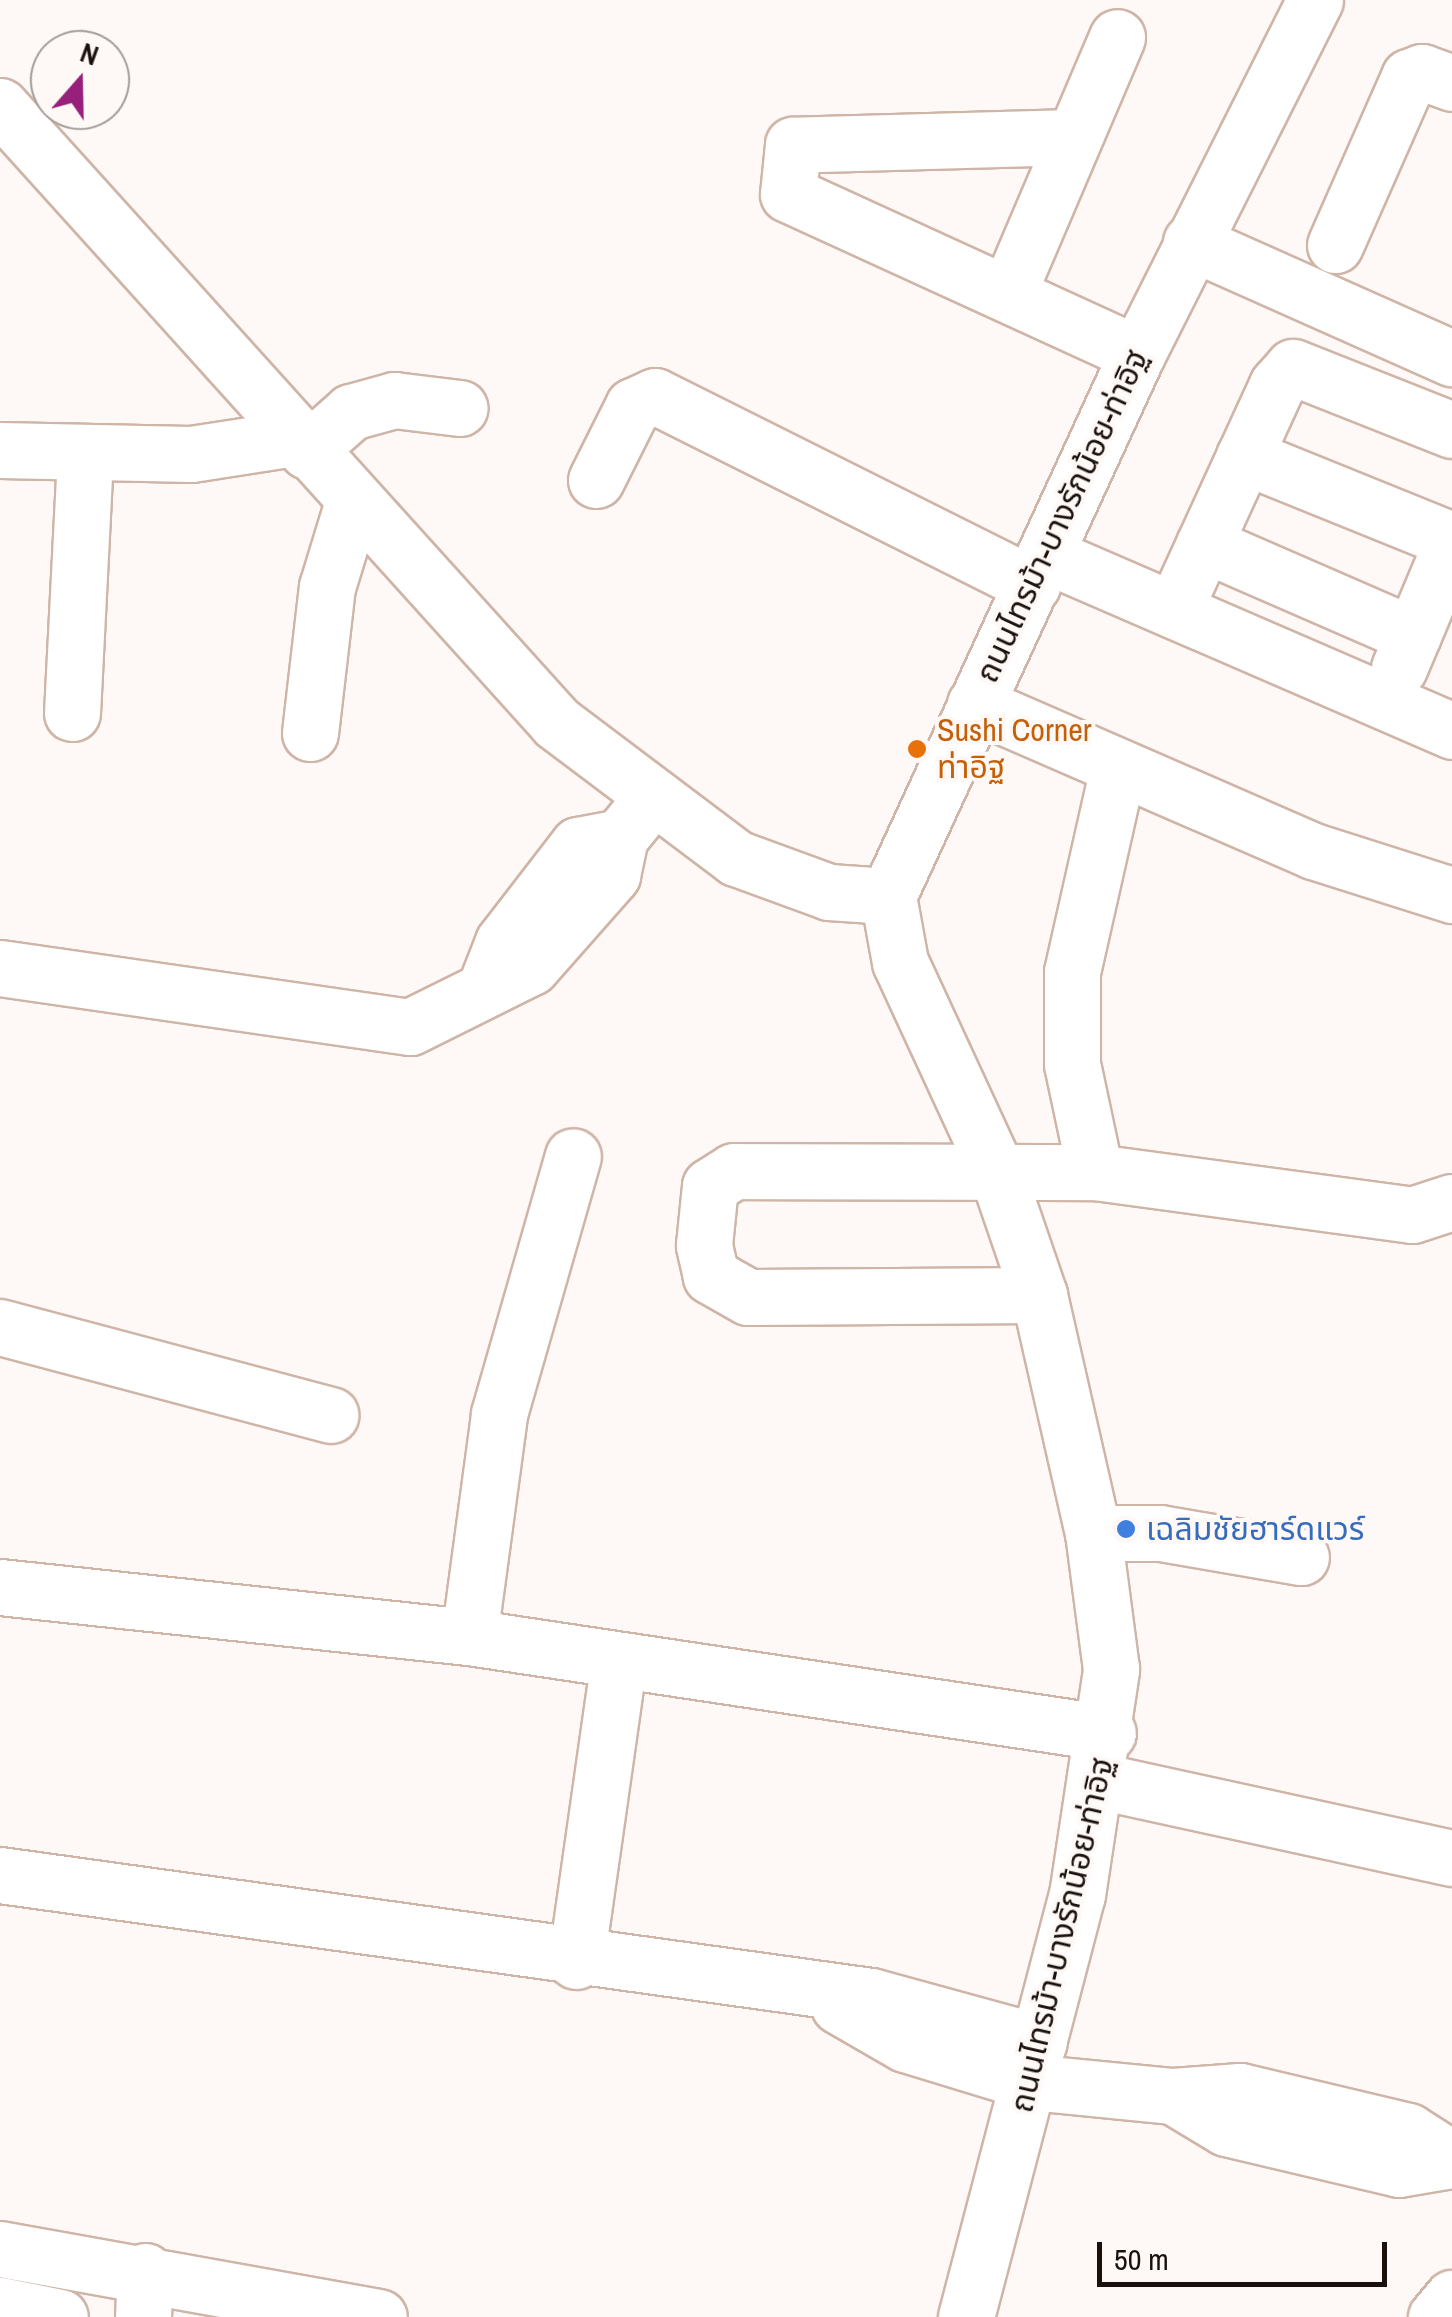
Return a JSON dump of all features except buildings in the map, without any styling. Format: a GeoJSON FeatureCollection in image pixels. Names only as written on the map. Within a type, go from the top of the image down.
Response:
{"type":"FeatureCollection","features":[{"type":"Feature","properties":{"kind":"street","name":"ถนนไทรม้า-บางรักน้อย-ท่าอิฐ"},"geometry":{"type":"LineString","coordinates":[[966,2317],[1035,2062],[1103,1757],[1109,1634],[1094,1533],[1039,1295],[996,1172],[900,962],[888,896],[1137,354],[1315,0]]}},
{"type":"Feature","properties":{"kind":"street"},"geometry":{"type":"LineString","coordinates":[[1008,293],[1117,37]]}},
{"type":"Feature","properties":{"kind":"street"},"geometry":{"type":"LineString","coordinates":[[1335,245],[1409,78],[1422,72],[1452,83]]}},
{"type":"Feature","properties":{"kind":"street"},"geometry":{"type":"LineString","coordinates":[[0,106],[300,445],[556,723],[635,818],[788,881],[888,896]]}},
{"type":"Feature","properties":{"kind":"street"},"geometry":{"type":"LineString","coordinates":[[1072,137],[786,152],[793,202],[1008,293],[1137,354]]}},
{"type":"Feature","properties":{"kind":"street"},"geometry":{"type":"LineString","coordinates":[[1191,242],[1452,358]]}},
{"type":"Feature","properties":{"kind":"street"},"geometry":{"type":"LineString","coordinates":[[1174,610],[1244,456],[1293,367],[1452,430]]}},
{"type":"Feature","properties":{"kind":"street"},"geometry":{"type":"LineString","coordinates":[[596,480],[632,406],[655,396],[1039,570],[1174,610],[1452,731]]}},
{"type":"Feature","properties":{"kind":"street"},"geometry":{"type":"LineString","coordinates":[[0,450],[85,456],[191,454],[300,445],[351,412],[394,400],[460,408]]}},
{"type":"Feature","properties":{"kind":"street"},"geometry":{"type":"LineString","coordinates":[[72,712],[85,456]]}},
{"type":"Feature","properties":{"kind":"street"},"geometry":{"type":"LineString","coordinates":[[1244,456],[1452,541],[1385,702]]}},
{"type":"Feature","properties":{"kind":"street"},"geometry":{"type":"LineString","coordinates":[[310,733],[326,587],[353,502]]}},
{"type":"Feature","properties":{"kind":"street"},"geometry":{"type":"LineString","coordinates":[[1204,544],[1414,635]]}},
{"type":"Feature","properties":{"kind":"street"},"geometry":{"type":"LineString","coordinates":[[976,704],[1314,852],[1452,895]]}},
{"type":"Feature","properties":{"kind":"street"},"geometry":{"type":"LineString","coordinates":[[1095,1172],[1072,1064],[1072,972],[1118,768]]}},
{"type":"Feature","properties":{"kind":"street"},"geometry":{"type":"LineString","coordinates":[[0,968],[410,1026],[488,983],[532,967],[612,875],[635,818]]}},
{"type":"Feature","properties":{"kind":"street"},"geometry":{"type":"LineString","coordinates":[[470,1637],[498,1414],[573,1156]]}},
{"type":"Feature","properties":{"kind":"street"},"geometry":{"type":"LineString","coordinates":[[1039,1295],[748,1297],[711,1276],[704,1245],[710,1186],[734,1171],[1095,1172],[1412,1215],[1452,1202]]}},
{"type":"Feature","properties":{"kind":"street"},"geometry":{"type":"LineString","coordinates":[[0,1328],[330,1415]]}},
{"type":"Feature","properties":{"kind":"street"},"geometry":{"type":"LineString","coordinates":[[1094,1533],[1160,1533],[1301,1557]]}},
{"type":"Feature","properties":{"kind":"street"},"geometry":{"type":"LineString","coordinates":[[0,1588],[470,1637],[619,1660],[1103,1757],[1452,1858]]}},
{"type":"Feature","properties":{"kind":"street"},"geometry":{"type":"LineString","coordinates":[[576,1962],[619,1660]]}},
{"type":"Feature","properties":{"kind":"street"},"geometry":{"type":"LineString","coordinates":[[0,1875],[576,1962],[825,1995],[887,2037],[1035,2062],[1174,2096],[1226,2128],[1399,2169],[1452,2159]]}},
{"type":"Feature","properties":{"kind":"street"},"geometry":{"type":"LineString","coordinates":[[0,2249],[144,2294],[378,2317]]}},
{"type":"Feature","properties":{"kind":"street"},"geometry":{"type":"LineString","coordinates":[[1436,2317],[1452,2298]]}},
{"type":"Feature","properties":{"kind":"street"},"geometry":{"type":"LineString","coordinates":[[0,2305],[60,2317]]}},
{"type":"Feature","properties":{"kind":"place","name":"Sushi Corner ท่าอิฐ"},"geometry":{"type":"Point","coordinates":[917,749]}},
{"type":"Feature","properties":{"kind":"place","name":"เฉลิมชัยฮาร์ดแวร์"},"geometry":{"type":"Point","coordinates":[1126,1529]}}]}
